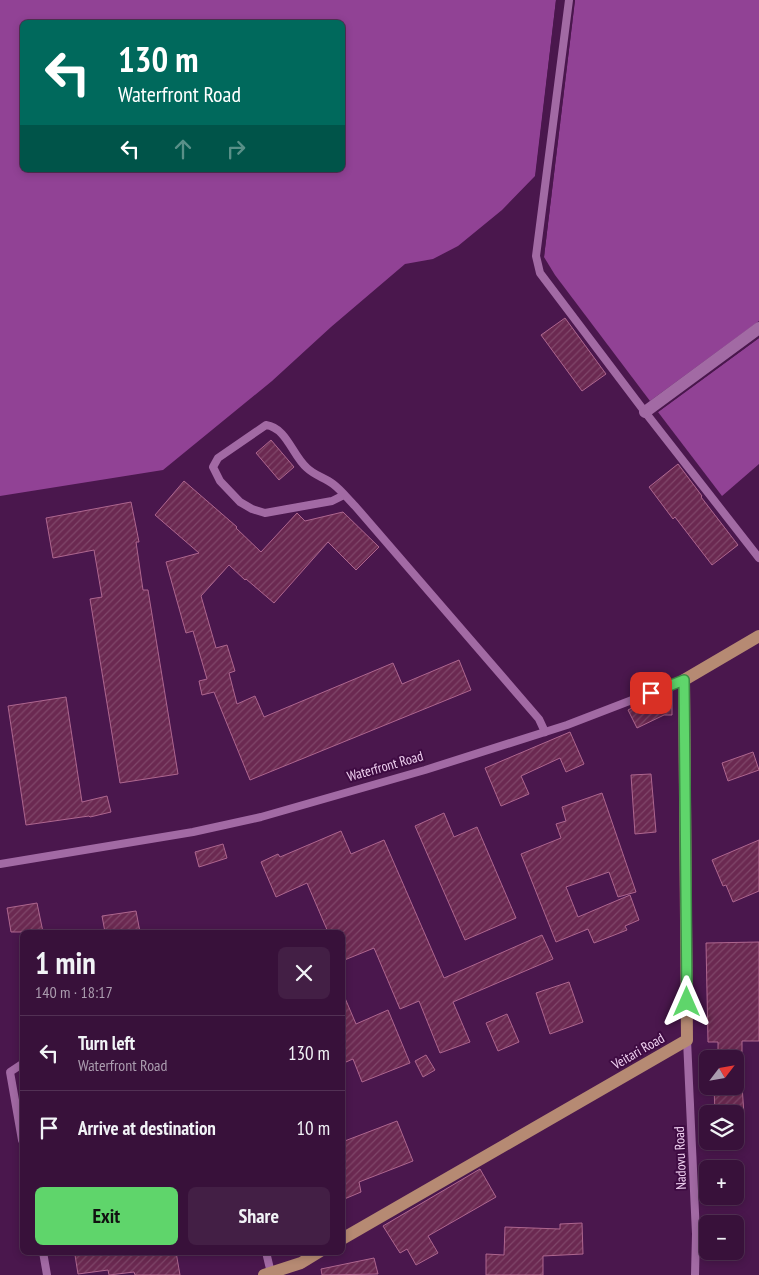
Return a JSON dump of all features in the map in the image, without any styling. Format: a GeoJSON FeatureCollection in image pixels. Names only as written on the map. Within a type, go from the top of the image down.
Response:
{"type":"FeatureCollection","features":[{"type":"Feature","properties":{"kind":"main road","name":"Waterfront Road"},"geometry":{"type":"LineString","coordinates":[[684,680],[759,636]]}},
{"type":"Feature","properties":{"kind":"main road","name":"Veitari Road"},"geometry":{"type":"LineString","coordinates":[[345,1237],[687,1040],[684,680]]}},
{"type":"Feature","properties":{"kind":"main road"},"geometry":{"type":"LineString","coordinates":[[268,1274],[301,1263],[313,1255]]}},
{"type":"Feature","properties":{"kind":"street"},"geometry":{"type":"LineString","coordinates":[[644,412],[759,328]]}},
{"type":"Feature","properties":{"kind":"lane"},"geometry":{"type":"LineString","coordinates":[[569,0],[537,265],[540,273],[644,412],[759,558]]}},
{"type":"Feature","properties":{"kind":"lane"},"geometry":{"type":"LineString","coordinates":[[344,495],[332,501],[265,513],[252,509],[240,502],[220,481],[213,466],[218,458],[266,425],[274,426],[282,433],[293,451],[307,468],[334,485],[344,495],[539,718],[545,732]]}},
{"type":"Feature","properties":{"kind":"lane","name":"Waterfront Road"},"geometry":{"type":"LineString","coordinates":[[0,864],[193,832],[261,818],[425,770],[567,725],[684,680]]}},
{"type":"Feature","properties":{"kind":"lane","name":"Nadovu Road"},"geometry":{"type":"LineString","coordinates":[[687,1040],[696,1234],[696,1275]]}},
{"type":"Feature","properties":{"kind":"lane"},"geometry":{"type":"LineString","coordinates":[[20,1065],[10,1072],[20,1129]]}},
{"type":"Feature","properties":{"kind":"lane"},"geometry":{"type":"LineString","coordinates":[[44,1255],[47,1275]]}},
{"type":"Feature","properties":{"kind":"lane"},"geometry":{"type":"LineString","coordinates":[[266,1255],[268,1274]]}},
{"type":"Feature","properties":{"kind":"shaded area"},"geometry":{"type":"Polygon","coordinates":[[[0,0],[556,0],[535,176],[502,210],[458,246],[433,259],[405,264],[331,327],[272,381],[163,470],[0,496],[0,0]]]}},
{"type":"Feature","properties":{"kind":"shaded area"},"geometry":{"type":"Polygon","coordinates":[[[575,0],[759,0],[759,321],[650,401],[555,275],[544,257],[575,0]]]}},
{"type":"Feature","properties":{"kind":"shaded area"},"geometry":{"type":"Polygon","coordinates":[[[759,338],[759,464],[722,496],[658,412],[759,338]]]}},
{"type":"Feature","properties":{"kind":"pier"},"geometry":{"type":"Polygon","coordinates":[[[556,0],[558,0],[538,176],[535,180],[556,0]]]}},
{"type":"Feature","properties":{"kind":"pier"},"geometry":{"type":"Polygon","coordinates":[[[572,0],[575,0],[544,257],[542,257],[572,0]]]}},
{"type":"Feature","properties":{"kind":"pier"},"geometry":{"type":"Polygon","coordinates":[[[759,335],[759,338],[658,412],[657,410],[759,335]]]}},
{"type":"Feature","properties":{"kind":"building"},"geometry":{"type":"Polygon","coordinates":[[[565,318],[606,374],[582,391],[541,335],[565,318]]]}},
{"type":"Feature","properties":{"kind":"building"},"geometry":{"type":"Polygon","coordinates":[[[271,440],[294,467],[279,480],[256,453],[271,440]]]}},
{"type":"Feature","properties":{"kind":"building"},"geometry":{"type":"Polygon","coordinates":[[[678,464],[738,545],[712,565],[649,487],[678,464]]]}},
{"type":"Feature","properties":{"kind":"building"},"geometry":{"type":"Polygon","coordinates":[[[184,481],[237,527],[261,552],[297,513],[305,521],[343,512],[379,547],[356,570],[328,542],[274,603],[229,565],[201,596],[216,648],[227,645],[235,671],[229,673],[237,704],[255,696],[264,717],[393,663],[402,684],[459,660],[471,690],[250,780],[214,692],[202,695],[199,681],[207,679],[193,631],[186,633],[166,562],[199,553],[155,515],[184,481]]]}},
{"type":"Feature","properties":{"kind":"building"},"geometry":{"type":"Polygon","coordinates":[[[131,502],[139,542],[136,542],[143,590],[148,590],[178,774],[120,783],[90,599],[102,597],[94,550],[53,558],[46,518],[131,502]]]}},
{"type":"Feature","properties":{"kind":"building"},"geometry":{"type":"Polygon","coordinates":[[[672,691],[672,715],[664,715],[637,728],[628,710],[672,691]]]}},
{"type":"Feature","properties":{"kind":"building"},"geometry":{"type":"Polygon","coordinates":[[[66,697],[82,802],[107,796],[111,812],[90,817],[26,825],[8,706],[66,697]]]}},
{"type":"Feature","properties":{"kind":"building"},"geometry":{"type":"Polygon","coordinates":[[[570,732],[584,764],[566,772],[560,758],[521,776],[529,794],[501,806],[485,768],[570,732]]]}},
{"type":"Feature","properties":{"kind":"building"},"geometry":{"type":"Polygon","coordinates":[[[753,752],[759,770],[728,781],[722,763],[753,752]]]}},
{"type":"Feature","properties":{"kind":"building"},"geometry":{"type":"Polygon","coordinates":[[[651,774],[656,832],[635,834],[631,775],[651,774]]]}},
{"type":"Feature","properties":{"kind":"building"},"geometry":{"type":"Polygon","coordinates":[[[602,793],[636,892],[618,897],[609,872],[566,887],[578,917],[630,895],[639,920],[625,926],[627,930],[594,943],[588,929],[556,942],[521,854],[561,838],[556,824],[566,821],[562,807],[602,793]]]}},
{"type":"Feature","properties":{"kind":"building"},"geometry":{"type":"Polygon","coordinates":[[[444,813],[454,837],[477,827],[516,918],[465,940],[415,826],[444,813]]]}},
{"type":"Feature","properties":{"kind":"building"},"geometry":{"type":"Polygon","coordinates":[[[341,831],[351,854],[384,840],[444,978],[542,935],[553,959],[453,1002],[470,1042],[440,1053],[419,1001],[400,1009],[374,948],[345,960],[345,930],[327,930],[307,883],[276,897],[261,862],[278,854],[280,857],[341,831]]]}},
{"type":"Feature","properties":{"kind":"building"},"geometry":{"type":"Polygon","coordinates":[[[759,840],[759,891],[733,902],[726,885],[723,886],[712,860],[759,840]]]}},
{"type":"Feature","properties":{"kind":"building"},"geometry":{"type":"Polygon","coordinates":[[[223,844],[227,858],[199,867],[195,852],[223,844]]]}},
{"type":"Feature","properties":{"kind":"building"},"geometry":{"type":"Polygon","coordinates":[[[37,903],[43,930],[11,932],[7,908],[37,903]]]}},
{"type":"Feature","properties":{"kind":"building"},"geometry":{"type":"Polygon","coordinates":[[[136,911],[140,930],[105,930],[102,916],[136,911]]]}},
{"type":"Feature","properties":{"kind":"building"},"geometry":{"type":"Polygon","coordinates":[[[759,942],[759,1041],[742,1041],[742,1050],[718,1050],[718,1042],[708,1042],[706,943],[759,942]]]}},
{"type":"Feature","properties":{"kind":"building"},"geometry":{"type":"Polygon","coordinates":[[[569,982],[583,1022],[550,1034],[536,993],[569,982]]]}},
{"type":"Feature","properties":{"kind":"building"},"geometry":{"type":"Polygon","coordinates":[[[345,998],[356,1024],[388,1010],[410,1063],[362,1082],[353,1059],[346,1062],[345,998]]]}},
{"type":"Feature","properties":{"kind":"building"},"geometry":{"type":"Polygon","coordinates":[[[507,1014],[519,1042],[498,1051],[486,1023],[507,1014]]]}},
{"type":"Feature","properties":{"kind":"building"},"geometry":{"type":"Polygon","coordinates":[[[426,1055],[435,1070],[423,1077],[415,1061],[426,1055]]]}},
{"type":"Feature","properties":{"kind":"building"},"geometry":{"type":"Polygon","coordinates":[[[714,1095],[743,1095],[743,1105],[715,1105],[714,1095]]]}},
{"type":"Feature","properties":{"kind":"building"},"geometry":{"type":"Polygon","coordinates":[[[397,1121],[413,1161],[359,1182],[361,1192],[345,1199],[345,1141],[397,1121]]]}},
{"type":"Feature","properties":{"kind":"building"},"geometry":{"type":"Polygon","coordinates":[[[480,1169],[496,1197],[428,1236],[438,1253],[416,1265],[407,1249],[400,1253],[383,1226],[480,1169]]]}},
{"type":"Feature","properties":{"kind":"building"},"geometry":{"type":"Polygon","coordinates":[[[582,1223],[583,1254],[543,1256],[543,1275],[486,1275],[486,1254],[504,1255],[505,1227],[560,1229],[560,1224],[582,1223]]]}},
{"type":"Feature","properties":{"kind":"building"},"geometry":{"type":"Polygon","coordinates":[[[75,1255],[177,1255],[180,1275],[135,1275],[134,1272],[109,1275],[108,1270],[78,1274],[75,1255]]]}},
{"type":"Feature","properties":{"kind":"building"},"geometry":{"type":"Polygon","coordinates":[[[374,1258],[378,1274],[322,1275],[321,1269],[374,1258]]]}},
{"type":"Feature","properties":{"kind":"route"},"geometry":{"type":"LineString","coordinates":[[651,693],[684,680],[687,1002]]}}]}
